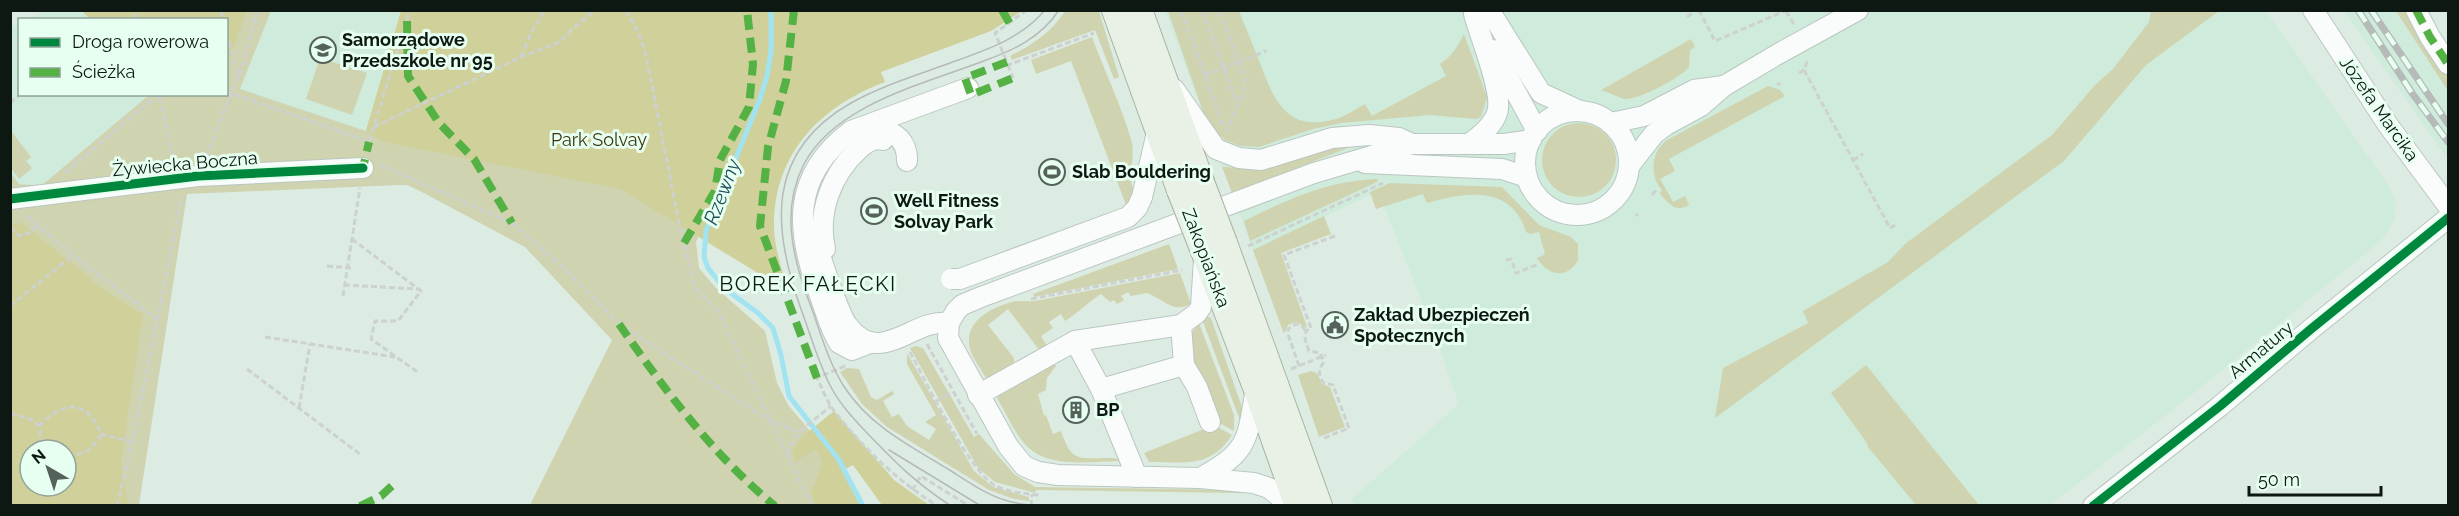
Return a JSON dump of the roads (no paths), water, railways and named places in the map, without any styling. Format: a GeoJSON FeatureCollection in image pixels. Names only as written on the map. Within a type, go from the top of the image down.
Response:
{"type":"FeatureCollection","features":[{"type":"Feature","properties":{"kind":"main road","name":"Zakopiańska"},"geometry":{"type":"LineString","coordinates":[[1115,10],[1158,128],[1224,247],[1319,506]]}},
{"type":"Feature","properties":{"kind":"main road","name":"Zakopiańska"},"geometry":{"type":"LineString","coordinates":[[1139,10],[1157,59],[1191,186]]}},
{"type":"Feature","properties":{"kind":"main road","name":"Zakopiańska"},"geometry":{"type":"LineString","coordinates":[[1224,247],[1256,387],[1298,506]]}},
{"type":"Feature","properties":{"kind":"street"},"geometry":{"type":"LineString","coordinates":[[1629,165],[1658,130],[1701,106],[1724,86],[1858,10]]}},
{"type":"Feature","properties":{"kind":"street","name":"Józefa Marcika"},"geometry":{"type":"LineString","coordinates":[[2313,10],[2388,125],[2448,206]]}},
{"type":"Feature","properties":{"kind":"street"},"geometry":{"type":"LineString","coordinates":[[2416,10],[2448,64]]}},
{"type":"Feature","properties":{"kind":"street"},"geometry":{"type":"LineString","coordinates":[[1479,12],[1541,93],[1611,123],[1625,142],[1629,165],[1624,186],[1608,205],[1585,214],[1564,213],[1554,209],[1537,196],[1527,177],[1526,164],[1534,135],[1479,12]]}},
{"type":"Feature","properties":{"kind":"street"},"geometry":{"type":"LineString","coordinates":[[1469,144],[1479,136],[1497,114],[1499,96],[1479,12]]}},
{"type":"Feature","properties":{"kind":"street"},"geometry":{"type":"LineString","coordinates":[[1157,59],[1179,96],[1216,149],[1239,158],[1261,160],[1332,138],[1369,135],[1399,138],[1412,144]]}},
{"type":"Feature","properties":{"kind":"street"},"geometry":{"type":"LineString","coordinates":[[1611,123],[1644,116],[1694,90],[1724,86]]}},
{"type":"Feature","properties":{"kind":"street"},"geometry":{"type":"LineString","coordinates":[[949,323],[930,323],[887,341],[870,343],[852,350],[839,343],[810,271],[803,244],[802,224],[806,192],[811,179],[836,142],[851,132],[968,88]]}},
{"type":"Feature","properties":{"kind":"street"},"geometry":{"type":"LineString","coordinates":[[1291,506],[1280,495],[1261,485],[1200,478],[1058,475],[1030,469],[1013,455],[978,395],[950,344],[949,323],[962,305],[981,297],[1314,173],[1412,144],[1504,144],[1534,135],[1556,116],[1580,111]]}},
{"type":"Feature","properties":{"kind":"street"},"geometry":{"type":"LineString","coordinates":[[951,279],[960,279],[1128,217],[1137,208],[1142,197],[1158,128]]}},
{"type":"Feature","properties":{"kind":"street"},"geometry":{"type":"LineString","coordinates":[[870,343],[861,339],[850,323],[819,255],[815,237],[815,214],[819,192],[830,168],[852,143],[860,136],[874,130],[884,136]]}},
{"type":"Feature","properties":{"kind":"street"},"geometry":{"type":"LineString","coordinates":[[1353,163],[1502,169],[1527,177]]}},
{"type":"Feature","properties":{"kind":"street","name":"Żywiecka Boczna"},"geometry":{"type":"LineString","coordinates":[[12,199],[187,177],[370,166]]}},
{"type":"Feature","properties":{"kind":"street","name":"Armatury"},"geometry":{"type":"LineString","coordinates":[[2093,506],[2220,406],[2311,328],[2448,218]]}},
{"type":"Feature","properties":{"kind":"street"},"geometry":{"type":"LineString","coordinates":[[978,395],[1075,341],[1181,325],[1201,307],[1224,247]]}},
{"type":"Feature","properties":{"kind":"street"},"geometry":{"type":"LineString","coordinates":[[1181,325],[1184,365],[1197,387],[1210,422]]}},
{"type":"Feature","properties":{"kind":"street"},"geometry":{"type":"LineString","coordinates":[[1075,341],[1101,389],[1137,477]]}},
{"type":"Feature","properties":{"kind":"street"},"geometry":{"type":"LineString","coordinates":[[1101,389],[1184,365]]}},
{"type":"Feature","properties":{"kind":"street"},"geometry":{"type":"LineString","coordinates":[[1200,478],[1226,464],[1246,441],[1256,387]]}},
{"type":"Feature","properties":{"kind":"waterway","name":"Rzewny"},"geometry":{"type":"LineString","coordinates":[[771,10],[771,51],[767,76],[760,99],[706,231],[704,257],[708,268],[724,288],[758,313],[773,328],[789,396],[839,460],[863,506]]}},
{"type":"Feature","properties":{"kind":"tram line"},"geometry":{"type":"LineString","coordinates":[[951,506],[917,481],[889,456],[849,414],[827,380],[791,279],[784,250],[781,221],[783,194],[790,168],[803,144],[823,123],[851,103],[874,91],[1000,43],[1024,29],[1045,10]]}},
{"type":"Feature","properties":{"kind":"tram line"},"geometry":{"type":"LineString","coordinates":[[1059,10],[1035,36],[1015,48],[882,99],[837,126],[818,144],[804,164],[793,197],[791,230],[801,279],[828,355],[845,388],[866,413],[905,443],[992,495],[1023,504],[1071,506]]}},
{"type":"Feature","properties":{"kind":"tram line"},"geometry":{"type":"LineString","coordinates":[[889,450],[981,506]]}},
{"type":"Feature","properties":{"kind":"railway"},"geometry":{"type":"LineString","coordinates":[[2358,10],[2412,93],[2448,142]]}},
{"type":"Feature","properties":{"kind":"railway"},"geometry":{"type":"LineString","coordinates":[[2371,10],[2448,124]]}},
{"type":"Feature","properties":{"kind":"place","name":"Samorządowe Przedszkole nr 95"},"geometry":{"type":"Point","coordinates":[323,50]}},
{"type":"Feature","properties":{"kind":"place","name":"Slab Bouldering"},"geometry":{"type":"Point","coordinates":[1052,172]}},
{"type":"Feature","properties":{"kind":"place","name":"Well Fitness Solvay Park"},"geometry":{"type":"Point","coordinates":[874,211]}},
{"type":"Feature","properties":{"kind":"place","name":"Zakład Ubezpieczeń Społecznych"},"geometry":{"type":"Point","coordinates":[1335,325]}},
{"type":"Feature","properties":{"kind":"place","name":"BP"},"geometry":{"type":"Point","coordinates":[1076,410]}},
{"type":"Feature","properties":{"kind":"district","name":"BOREK FAŁĘCKI"},"geometry":{"type":"Point","coordinates":[808,284]}},
{"type":"Feature","properties":{"kind":"park label","name":"Park Solvay"},"geometry":{"type":"Point","coordinates":[599,140]}}]}
